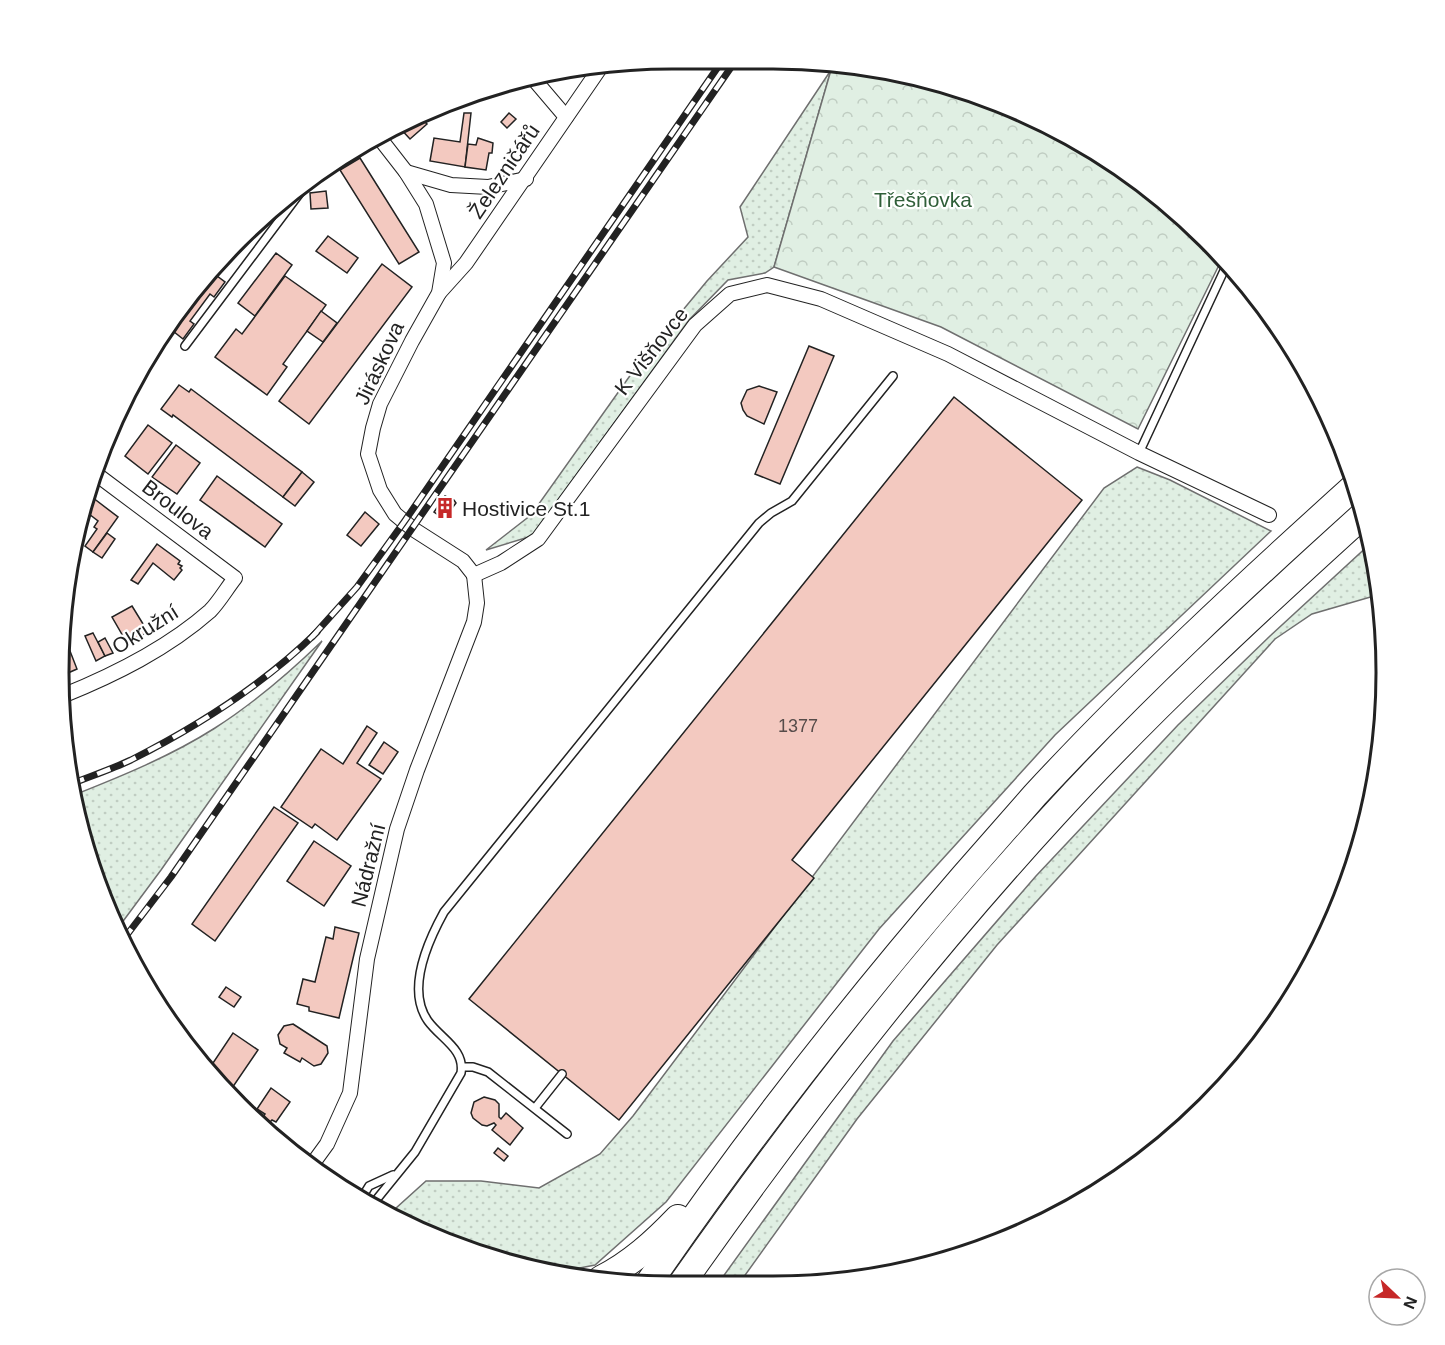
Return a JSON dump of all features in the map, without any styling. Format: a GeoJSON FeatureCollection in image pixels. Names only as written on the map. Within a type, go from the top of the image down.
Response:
{"type":"FeatureCollection","features":[{"type":"Feature","properties":{"kind":"highway"},"geometry":{"type":"LineString","coordinates":[[654,1276],[738,1155],[834,1032],[909,940],[1035,795],[1254,577],[1348,492]]}},
{"type":"Feature","properties":{"kind":"highway"},"geometry":{"type":"LineString","coordinates":[[687,1276],[786,1138],[851,1053],[929,958],[1054,815],[1160,705],[1356,521]]}},
{"type":"Feature","properties":{"kind":"highway"},"geometry":{"type":"LineString","coordinates":[[614,1273],[655,1242],[738,1155]]}},
{"type":"Feature","properties":{"kind":"street","name":"Železničářů"},"geometry":{"type":"LineString","coordinates":[[439,293],[466,262],[596,74]]}},
{"type":"Feature","properties":{"kind":"street"},"geometry":{"type":"LineString","coordinates":[[539,85],[566,117]]}},
{"type":"Feature","properties":{"kind":"street","name":"Jiráskova"},"geometry":{"type":"LineString","coordinates":[[384,143],[406,172],[426,204],[444,263],[439,293],[380,404],[368,454],[380,490],[394,514],[463,561],[474,575]]}},
{"type":"Feature","properties":{"kind":"street"},"geometry":{"type":"LineString","coordinates":[[406,172],[451,185],[478,187],[525,179]]}},
{"type":"Feature","properties":{"kind":"street","name":"K Višňovce"},"geometry":{"type":"LineString","coordinates":[[474,575],[501,563],[538,538],[695,325],[730,294],[767,285],[821,299],[948,354],[1139,453],[1269,515]]}},
{"type":"Feature","properties":{"kind":"street","name":"Broulova"},"geometry":{"type":"LineString","coordinates":[[101,478],[235,578]]}},
{"type":"Feature","properties":{"kind":"street","name":"Nádražní"},"geometry":{"type":"LineString","coordinates":[[316,1159],[327,1144],[350,1093],[367,959],[397,829],[417,770],[474,622],[477,603],[474,575]]}},
{"type":"Feature","properties":{"kind":"street","name":"Okružní"},"geometry":{"type":"LineString","coordinates":[[70,693],[109,677],[172,639],[211,610],[235,578]]}},
{"type":"Feature","properties":{"kind":"lane"},"geometry":{"type":"LineString","coordinates":[[185,346],[290,207]]}},
{"type":"Feature","properties":{"kind":"lane"},"geometry":{"type":"LineString","coordinates":[[1139,453],[1223,272]]}},
{"type":"Feature","properties":{"kind":"lane"},"geometry":{"type":"LineString","coordinates":[[377,1198],[415,1152],[459,1080],[462,1067],[459,1055],[427,1020],[420,994],[426,953],[435,928],[444,912],[759,523],[792,501],[893,376]]}},
{"type":"Feature","properties":{"kind":"lane"},"geometry":{"type":"LineString","coordinates":[[462,1067],[488,1071],[567,1134]]}},
{"type":"Feature","properties":{"kind":"lane"},"geometry":{"type":"LineString","coordinates":[[535,1108],[562,1074]]}},
{"type":"Feature","properties":{"kind":"lane"},"geometry":{"type":"LineString","coordinates":[[365,1192],[369,1186],[395,1174]]}},
{"type":"Feature","properties":{"kind":"green space"},"geometry":{"type":"Polygon","coordinates":[[[830,72],[774,267],[765,273],[728,280],[689,320],[532,536],[486,550],[531,515],[639,363],[707,281],[748,237],[740,207],[830,72]]]}},
{"type":"Feature","properties":{"kind":"green space","name":"Třešňovka"},"geometry":{"type":"Polygon","coordinates":[[[830,72],[890,81],[929,90],[966,101],[1039,131],[1108,171],[1140,194],[1170,219],[1218,267],[1138,429],[941,327],[774,267],[830,72]]]}},
{"type":"Feature","properties":{"kind":"green space"},"geometry":{"type":"Polygon","coordinates":[[[1137,467],[1170,480],[1271,531],[1055,735],[879,929],[666,1202],[595,1265],[579,1268],[516,1255],[479,1244],[396,1208],[426,1181],[481,1181],[539,1188],[600,1154],[633,1116],[1104,488],[1137,467]]]}},
{"type":"Feature","properties":{"kind":"green space"},"geometry":{"type":"Polygon","coordinates":[[[1363,550],[1371,597],[1312,614],[1275,639],[997,945],[857,1119],[744,1276],[723,1276],[893,1041],[1036,876],[1178,725],[1363,550]]]}},
{"type":"Feature","properties":{"kind":"green space"},"geometry":{"type":"Polygon","coordinates":[[[322,641],[123,921],[101,866],[81,792],[164,756],[215,728],[244,708],[297,665],[322,641]]]}},
{"type":"Feature","properties":{"kind":"building"},"geometry":{"type":"Polygon","coordinates":[[[464,113],[471,113],[465,167],[430,161],[434,138],[460,142],[464,113]]]}},
{"type":"Feature","properties":{"kind":"building"},"geometry":{"type":"Polygon","coordinates":[[[509,113],[516,119],[507,128],[501,122],[509,113]]]}},
{"type":"Feature","properties":{"kind":"building"},"geometry":{"type":"Polygon","coordinates":[[[425,122],[427,124],[410,139],[404,132],[425,122]]]}},
{"type":"Feature","properties":{"kind":"building"},"geometry":{"type":"Polygon","coordinates":[[[478,138],[493,143],[486,170],[465,167],[468,144],[476,145],[478,138]]]}},
{"type":"Feature","properties":{"kind":"building"},"geometry":{"type":"Polygon","coordinates":[[[360,158],[419,252],[399,264],[340,170],[360,158]]]}},
{"type":"Feature","properties":{"kind":"building"},"geometry":{"type":"Polygon","coordinates":[[[326,191],[328,208],[311,209],[310,193],[326,191]]]}},
{"type":"Feature","properties":{"kind":"building"},"geometry":{"type":"Polygon","coordinates":[[[328,236],[358,258],[347,273],[316,251],[328,236]]]}},
{"type":"Feature","properties":{"kind":"building"},"geometry":{"type":"Polygon","coordinates":[[[276,253],[292,265],[255,316],[238,303],[276,253]]]}},
{"type":"Feature","properties":{"kind":"building"},"geometry":{"type":"Polygon","coordinates":[[[382,264],[412,287],[309,424],[279,401],[382,264]]]}},
{"type":"Feature","properties":{"kind":"building"},"geometry":{"type":"Polygon","coordinates":[[[285,276],[326,305],[283,364],[287,367],[267,395],[215,357],[236,329],[242,334],[285,276]]]}},
{"type":"Feature","properties":{"kind":"building"},"geometry":{"type":"Polygon","coordinates":[[[218,277],[225,282],[214,297],[210,294],[190,321],[194,324],[183,339],[174,332],[218,277]]]}},
{"type":"Feature","properties":{"kind":"building"},"geometry":{"type":"Polygon","coordinates":[[[321,311],[337,323],[323,342],[307,331],[321,311]]]}},
{"type":"Feature","properties":{"kind":"building"},"geometry":{"type":"Polygon","coordinates":[[[809,346],[834,356],[780,484],[755,474],[809,346]]]}},
{"type":"Feature","properties":{"kind":"building"},"geometry":{"type":"Polygon","coordinates":[[[179,385],[189,392],[191,389],[302,472],[283,497],[173,415],[172,417],[161,409],[179,385]]]}},
{"type":"Feature","properties":{"kind":"building"},"geometry":{"type":"Polygon","coordinates":[[[759,386],[777,392],[764,424],[747,416],[741,403],[747,390],[759,386]]]}},
{"type":"Feature","properties":{"kind":"building"},"geometry":{"type":"Polygon","coordinates":[[[954,397],[1082,500],[792,860],[814,878],[619,1120],[469,999],[954,397]]]}},
{"type":"Feature","properties":{"kind":"building"},"geometry":{"type":"Polygon","coordinates":[[[148,425],[172,443],[148,474],[125,456],[148,425]]]}},
{"type":"Feature","properties":{"kind":"building"},"geometry":{"type":"Polygon","coordinates":[[[176,445],[200,463],[177,494],[152,477],[176,445]]]}},
{"type":"Feature","properties":{"kind":"building"},"geometry":{"type":"Polygon","coordinates":[[[302,472],[314,482],[295,506],[283,497],[302,472]]]}},
{"type":"Feature","properties":{"kind":"building"},"geometry":{"type":"Polygon","coordinates":[[[217,476],[282,524],[265,547],[200,500],[217,476]]]}},
{"type":"Feature","properties":{"kind":"building","name":"Hostivice St.1"},"geometry":{"type":"Polygon","coordinates":[[[445,496],[456,503],[444,519],[434,512],[445,496]]]}},
{"type":"Feature","properties":{"kind":"building"},"geometry":{"type":"Polygon","coordinates":[[[95,499],[118,517],[93,552],[85,546],[97,529],[94,527],[98,521],[90,515],[95,499]]]}},
{"type":"Feature","properties":{"kind":"building"},"geometry":{"type":"Polygon","coordinates":[[[365,512],[379,524],[361,546],[347,535],[365,512]]]}},
{"type":"Feature","properties":{"kind":"building"},"geometry":{"type":"Polygon","coordinates":[[[107,533],[115,539],[102,558],[93,552],[107,533]]]}},
{"type":"Feature","properties":{"kind":"building"},"geometry":{"type":"Polygon","coordinates":[[[157,544],[180,561],[178,564],[182,566],[180,568],[182,570],[174,580],[153,563],[138,584],[131,580],[157,544]]]}},
{"type":"Feature","properties":{"kind":"building"},"geometry":{"type":"Polygon","coordinates":[[[132,606],[148,632],[127,643],[112,617],[132,606]]]}},
{"type":"Feature","properties":{"kind":"building"},"geometry":{"type":"Polygon","coordinates":[[[93,633],[105,656],[96,661],[85,636],[93,633]]]}},
{"type":"Feature","properties":{"kind":"building"},"geometry":{"type":"Polygon","coordinates":[[[105,638],[113,653],[105,656],[98,642],[105,638]]]}},
{"type":"Feature","properties":{"kind":"building"},"geometry":{"type":"Polygon","coordinates":[[[70,651],[77,669],[69,672],[70,651]]]}},
{"type":"Feature","properties":{"kind":"building"},"geometry":{"type":"Polygon","coordinates":[[[367,726],[377,733],[357,763],[381,779],[337,840],[315,824],[312,828],[281,807],[321,749],[343,764],[367,726]]]}},
{"type":"Feature","properties":{"kind":"building"},"geometry":{"type":"Polygon","coordinates":[[[384,742],[398,752],[383,774],[369,765],[384,742]]]}},
{"type":"Feature","properties":{"kind":"building"},"geometry":{"type":"Polygon","coordinates":[[[274,807],[298,823],[215,941],[192,924],[274,807]]]}},
{"type":"Feature","properties":{"kind":"building"},"geometry":{"type":"Polygon","coordinates":[[[314,841],[351,866],[324,906],[287,881],[314,841]]]}},
{"type":"Feature","properties":{"kind":"building"},"geometry":{"type":"Polygon","coordinates":[[[335,927],[359,933],[339,1018],[309,1011],[309,1007],[297,1004],[303,979],[315,982],[326,937],[333,939],[335,927]]]}},
{"type":"Feature","properties":{"kind":"building"},"geometry":{"type":"Polygon","coordinates":[[[226,987],[241,997],[234,1007],[219,997],[226,987]]]}},
{"type":"Feature","properties":{"kind":"building"},"geometry":{"type":"Polygon","coordinates":[[[293,1024],[327,1046],[328,1053],[321,1064],[314,1066],[302,1058],[300,1062],[284,1053],[287,1048],[280,1044],[278,1035],[284,1026],[293,1024]]]}},
{"type":"Feature","properties":{"kind":"building"},"geometry":{"type":"Polygon","coordinates":[[[233,1033],[258,1050],[234,1086],[213,1063],[233,1033]]]}},
{"type":"Feature","properties":{"kind":"building"},"geometry":{"type":"Polygon","coordinates":[[[271,1088],[290,1102],[276,1122],[270,1122],[264,1116],[265,1114],[257,1109],[271,1088]]]}},
{"type":"Feature","properties":{"kind":"building"},"geometry":{"type":"Polygon","coordinates":[[[484,1097],[495,1100],[499,1104],[501,1119],[506,1113],[523,1128],[510,1145],[492,1130],[496,1125],[494,1123],[487,1126],[482,1125],[473,1118],[471,1113],[474,1102],[484,1097]]]}},
{"type":"Feature","properties":{"kind":"building"},"geometry":{"type":"Polygon","coordinates":[[[498,1148],[508,1156],[504,1161],[494,1153],[498,1148]]]}},
{"type":"Feature","properties":{"kind":"railway"},"geometry":{"type":"LineString","coordinates":[[312,637],[357,587],[404,522],[717,69]]}},
{"type":"Feature","properties":{"kind":"railway"},"geometry":{"type":"LineString","coordinates":[[128,933],[171,877],[730,69]]}},
{"type":"Feature","properties":{"kind":"railway"},"geometry":{"type":"LineString","coordinates":[[79,781],[131,760],[205,719],[275,670],[317,632]]}},
{"type":"Feature","properties":{"kind":"place","name":"Hostivice St.1"},"geometry":{"type":"Point","coordinates":[445,508]}}]}
